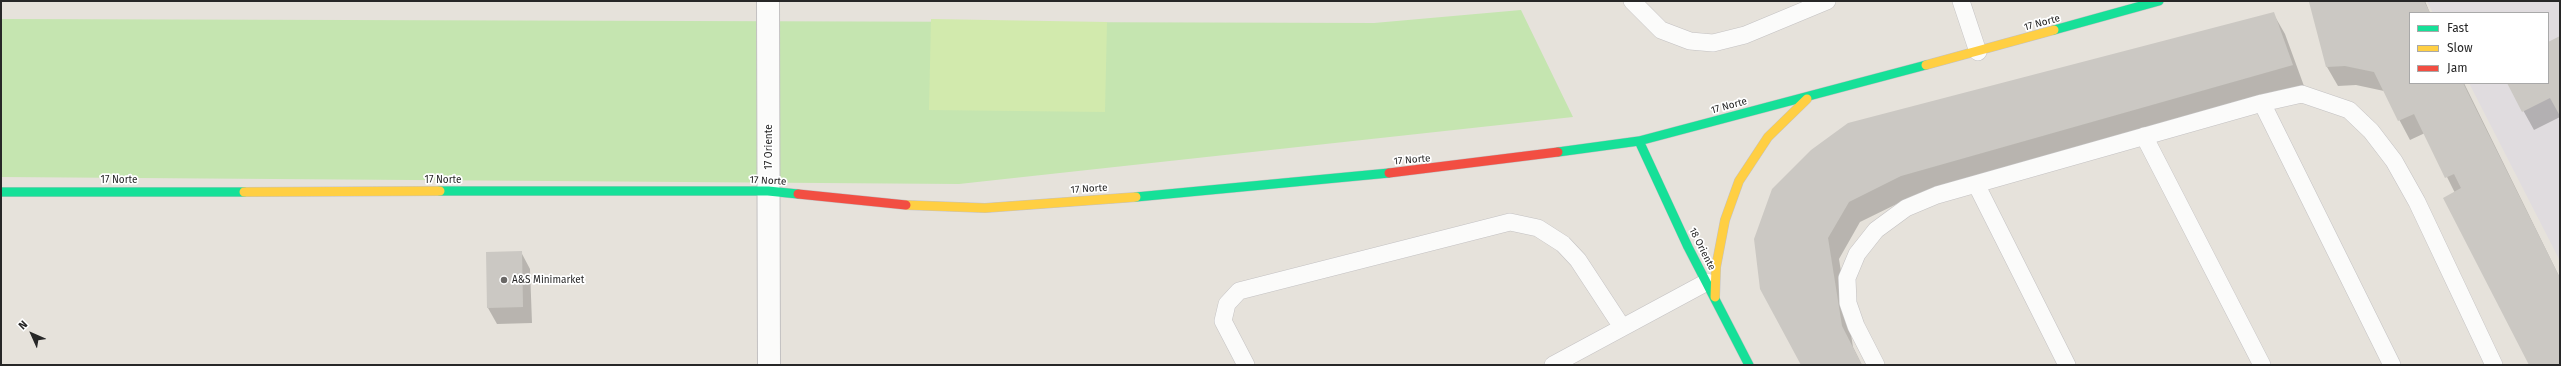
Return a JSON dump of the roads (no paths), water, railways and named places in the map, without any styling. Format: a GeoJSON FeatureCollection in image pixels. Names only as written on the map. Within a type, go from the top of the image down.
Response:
{"type":"FeatureCollection","features":[{"type":"Feature","properties":{"kind":"street","name":"17 Oriente"},"geometry":{"type":"LineString","coordinates":[[768,1],[769,365]]}},
{"type":"Feature","properties":{"kind":"street","name":"17 Norte"},"geometry":{"type":"LineString","coordinates":[[1,192],[768,191],[914,206],[985,208],[1141,197],[1443,168],[1638,141],[1808,98],[2159,1]]}},
{"type":"Feature","properties":{"kind":"street"},"geometry":{"type":"LineString","coordinates":[[1715,296],[1716,267],[1724,220],[1739,181],[1768,137],[1808,98]]}},
{"type":"Feature","properties":{"kind":"street","name":"18 Oriente"},"geometry":{"type":"LineString","coordinates":[[1638,141],[1707,282],[1750,365]]}},
{"type":"Feature","properties":{"kind":"lane"},"geometry":{"type":"LineString","coordinates":[[1632,1],[1661,30],[1690,41],[1713,43],[1745,35],[1826,1]]}},
{"type":"Feature","properties":{"kind":"lane"},"geometry":{"type":"LineString","coordinates":[[1961,1],[1978,52]]}},
{"type":"Feature","properties":{"kind":"lane"},"geometry":{"type":"LineString","coordinates":[[1876,365],[1856,326],[1848,303],[1847,278],[1857,254],[1876,230],[1906,208],[1937,195],[2262,103],[2302,94],[2349,110],[2371,131],[2394,161],[2417,202],[2494,365]]}},
{"type":"Feature","properties":{"kind":"lane"},"geometry":{"type":"LineString","coordinates":[[2262,103],[2392,365]]}},
{"type":"Feature","properties":{"kind":"lane"},"geometry":{"type":"LineString","coordinates":[[2144,136],[2262,365]]}},
{"type":"Feature","properties":{"kind":"lane"},"geometry":{"type":"LineString","coordinates":[[1976,184],[2067,365]]}},
{"type":"Feature","properties":{"kind":"lane"},"geometry":{"type":"LineString","coordinates":[[1246,365],[1223,321],[1227,304],[1239,292],[1510,222],[1538,228],[1563,244],[1578,260],[1622,327]]}},
{"type":"Feature","properties":{"kind":"lane"},"geometry":{"type":"LineString","coordinates":[[1553,365],[1707,282]]}},
{"type":"Feature","properties":{"kind":"place","name":"A&S Minimarket"},"geometry":{"type":"Point","coordinates":[504,280]}}]}
